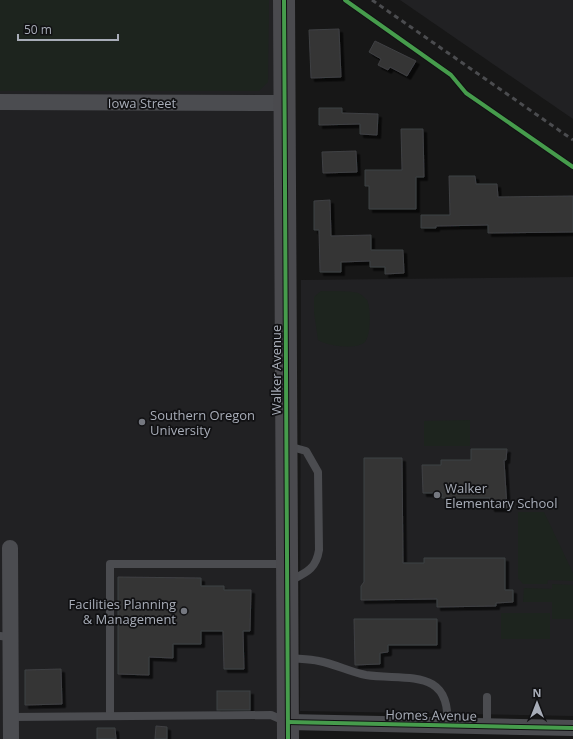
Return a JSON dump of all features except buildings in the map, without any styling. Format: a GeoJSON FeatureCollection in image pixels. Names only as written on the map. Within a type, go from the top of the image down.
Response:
{"type":"FeatureCollection","features":[{"type":"Feature","properties":{"kind":"street","name":"Walker Avenue"},"geometry":{"type":"LineString","coordinates":[[284,0],[288,730]]}},
{"type":"Feature","properties":{"kind":"street","name":"Iowa Street"},"geometry":{"type":"LineString","coordinates":[[0,102],[284,103]]}},
{"type":"Feature","properties":{"kind":"street"},"geometry":{"type":"LineString","coordinates":[[10,548],[5,636],[11,717],[11,739]]}},
{"type":"Feature","properties":{"kind":"street","name":"Homes Avenue"},"geometry":{"type":"LineString","coordinates":[[288,730],[447,726],[573,728]]}},
{"type":"Feature","properties":{"kind":"lane"},"geometry":{"type":"LineString","coordinates":[[110,716],[110,564],[288,573],[308,572],[317,561],[320,550],[318,472],[306,451],[286,445]]}},
{"type":"Feature","properties":{"kind":"lane"},"geometry":{"type":"LineString","coordinates":[[288,658],[320,661],[368,675],[409,677],[422,680],[434,686],[442,694],[446,705],[447,726]]}},
{"type":"Feature","properties":{"kind":"lane"},"geometry":{"type":"LineString","coordinates":[[486,726],[487,697]]}},
{"type":"Feature","properties":{"kind":"lane"},"geometry":{"type":"LineString","coordinates":[[11,717],[271,715],[288,730]]}},
{"type":"Feature","properties":{"kind":"shaded area","name":"Southern Oregon University"},"geometry":{"type":"Polygon","coordinates":[[[0,0],[282,0],[285,739],[0,739],[0,0]]]}},
{"type":"Feature","properties":{"kind":"shaded area"},"geometry":{"type":"Polygon","coordinates":[[[0,0],[269,0],[268,82],[259,91],[0,91],[0,0]]]}},
{"type":"Feature","properties":{"kind":"shaded area"},"geometry":{"type":"Polygon","coordinates":[[[400,0],[573,0],[573,119],[400,0]]]}},
{"type":"Feature","properties":{"kind":"shaded area","name":"Walker Elementary School"},"geometry":{"type":"Polygon","coordinates":[[[573,277],[573,716],[300,711],[301,280],[573,277]]]}},
{"type":"Feature","properties":{"kind":"shaded area"},"geometry":{"type":"Polygon","coordinates":[[[321,291],[357,293],[367,300],[370,321],[367,339],[365,342],[356,346],[342,346],[328,344],[318,340],[314,312],[314,297],[321,291]]]}},
{"type":"Feature","properties":{"kind":"shaded area"},"geometry":{"type":"Polygon","coordinates":[[[470,420],[470,446],[424,446],[424,421],[470,420]]]}},
{"type":"Feature","properties":{"kind":"shaded area"},"geometry":{"type":"Polygon","coordinates":[[[518,512],[544,512],[573,573],[573,581],[548,580],[547,584],[523,584],[518,578],[518,512]]]}},
{"type":"Feature","properties":{"kind":"shaded area"},"geometry":{"type":"Polygon","coordinates":[[[552,584],[573,585],[573,619],[552,619],[552,602],[523,602],[524,588],[552,589],[552,584]]]}},
{"type":"Feature","properties":{"kind":"shaded area"},"geometry":{"type":"Polygon","coordinates":[[[501,613],[550,613],[550,639],[501,639],[501,613]]]}},
{"type":"Feature","properties":{"kind":"railway"},"geometry":{"type":"LineString","coordinates":[[372,0],[573,140]]}},
{"type":"Feature","properties":{"kind":"cycle path"},"geometry":{"type":"LineString","coordinates":[[284,0],[288,739]]}},
{"type":"Feature","properties":{"kind":"cycle path"},"geometry":{"type":"LineString","coordinates":[[345,0],[451,75],[466,93],[573,167]]}},
{"type":"Feature","properties":{"kind":"cycle path"},"geometry":{"type":"LineString","coordinates":[[288,722],[573,728]]}},
{"type":"Feature","properties":{"kind":"place","name":"Southern Oregon University"},"geometry":{"type":"Point","coordinates":[142,422]}},
{"type":"Feature","properties":{"kind":"place","name":"Walker Elementary School"},"geometry":{"type":"Point","coordinates":[437,495]}},
{"type":"Feature","properties":{"kind":"place","name":"Facilities Planning & Management"},"geometry":{"type":"Point","coordinates":[184,611]}}]}
